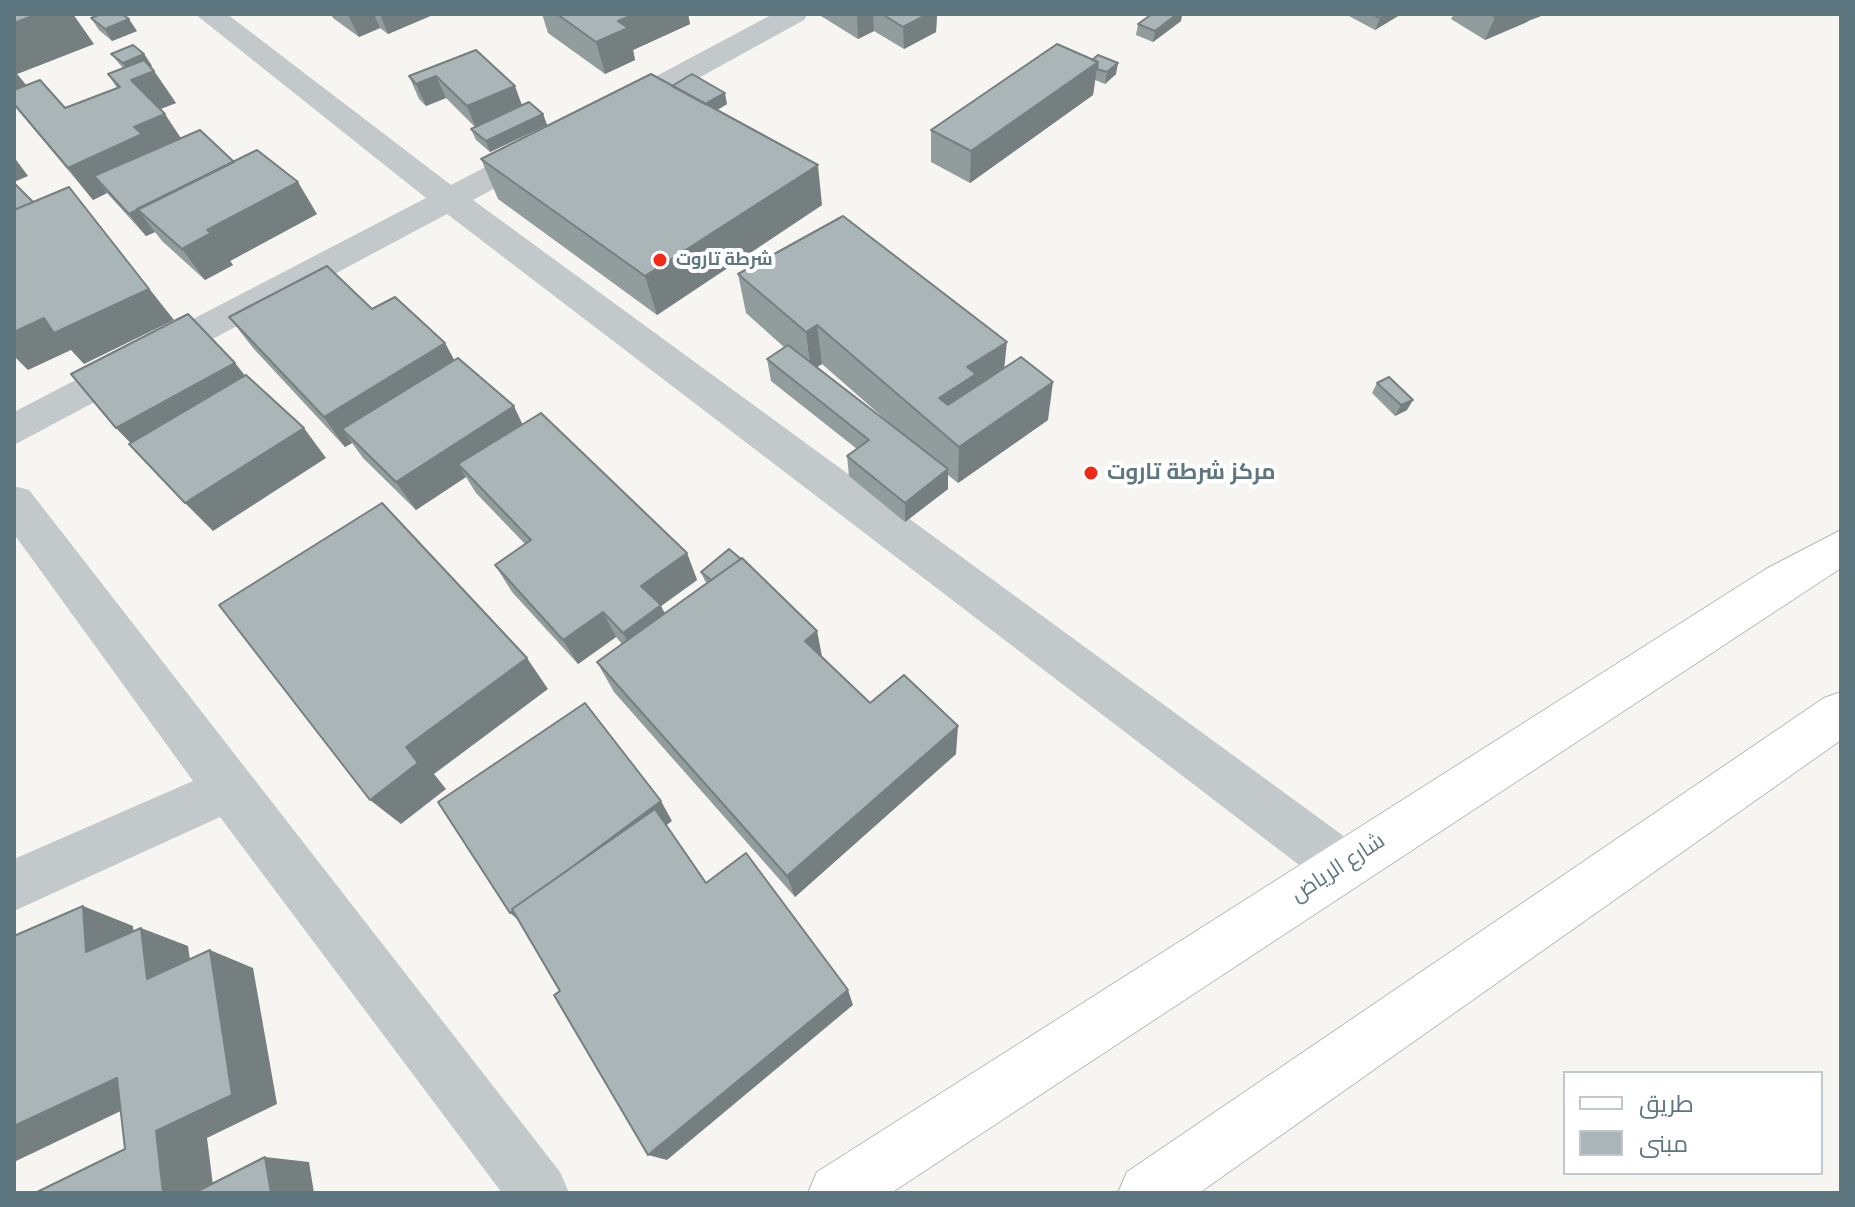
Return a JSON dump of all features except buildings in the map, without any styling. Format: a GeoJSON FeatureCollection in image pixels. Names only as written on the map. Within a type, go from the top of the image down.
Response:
{"type":"FeatureCollection","features":[{"type":"Feature","properties":{"kind":"main road","name":"شارع الرياض"},"geometry":{"type":"LineString","coordinates":[[838,1193],[1841,547]]}},
{"type":"Feature","properties":{"kind":"main road"},"geometry":{"type":"LineString","coordinates":[[1148,1193],[1841,713]]}},
{"type":"Feature","properties":{"kind":"street"},"geometry":{"type":"LineString","coordinates":[[209,14],[450,200],[1342,866]]}},
{"type":"Feature","properties":{"kind":"street"},"geometry":{"type":"LineString","coordinates":[[590,124],[773,18]]}},
{"type":"Feature","properties":{"kind":"street"},"geometry":{"type":"LineString","coordinates":[[14,430],[562,139]]}},
{"type":"Feature","properties":{"kind":"street"},"geometry":{"type":"LineString","coordinates":[[14,502],[228,789],[539,1193]]}},
{"type":"Feature","properties":{"kind":"street"},"geometry":{"type":"LineString","coordinates":[[14,885],[228,789]]}},
{"type":"Feature","properties":{"kind":"place","name":"شرطة تاروت"},"geometry":{"type":"Point","coordinates":[660,260]}},
{"type":"Feature","properties":{"kind":"place","name":"مركز شرطة تاروت"},"geometry":{"type":"Point","coordinates":[1091,473]}}]}
